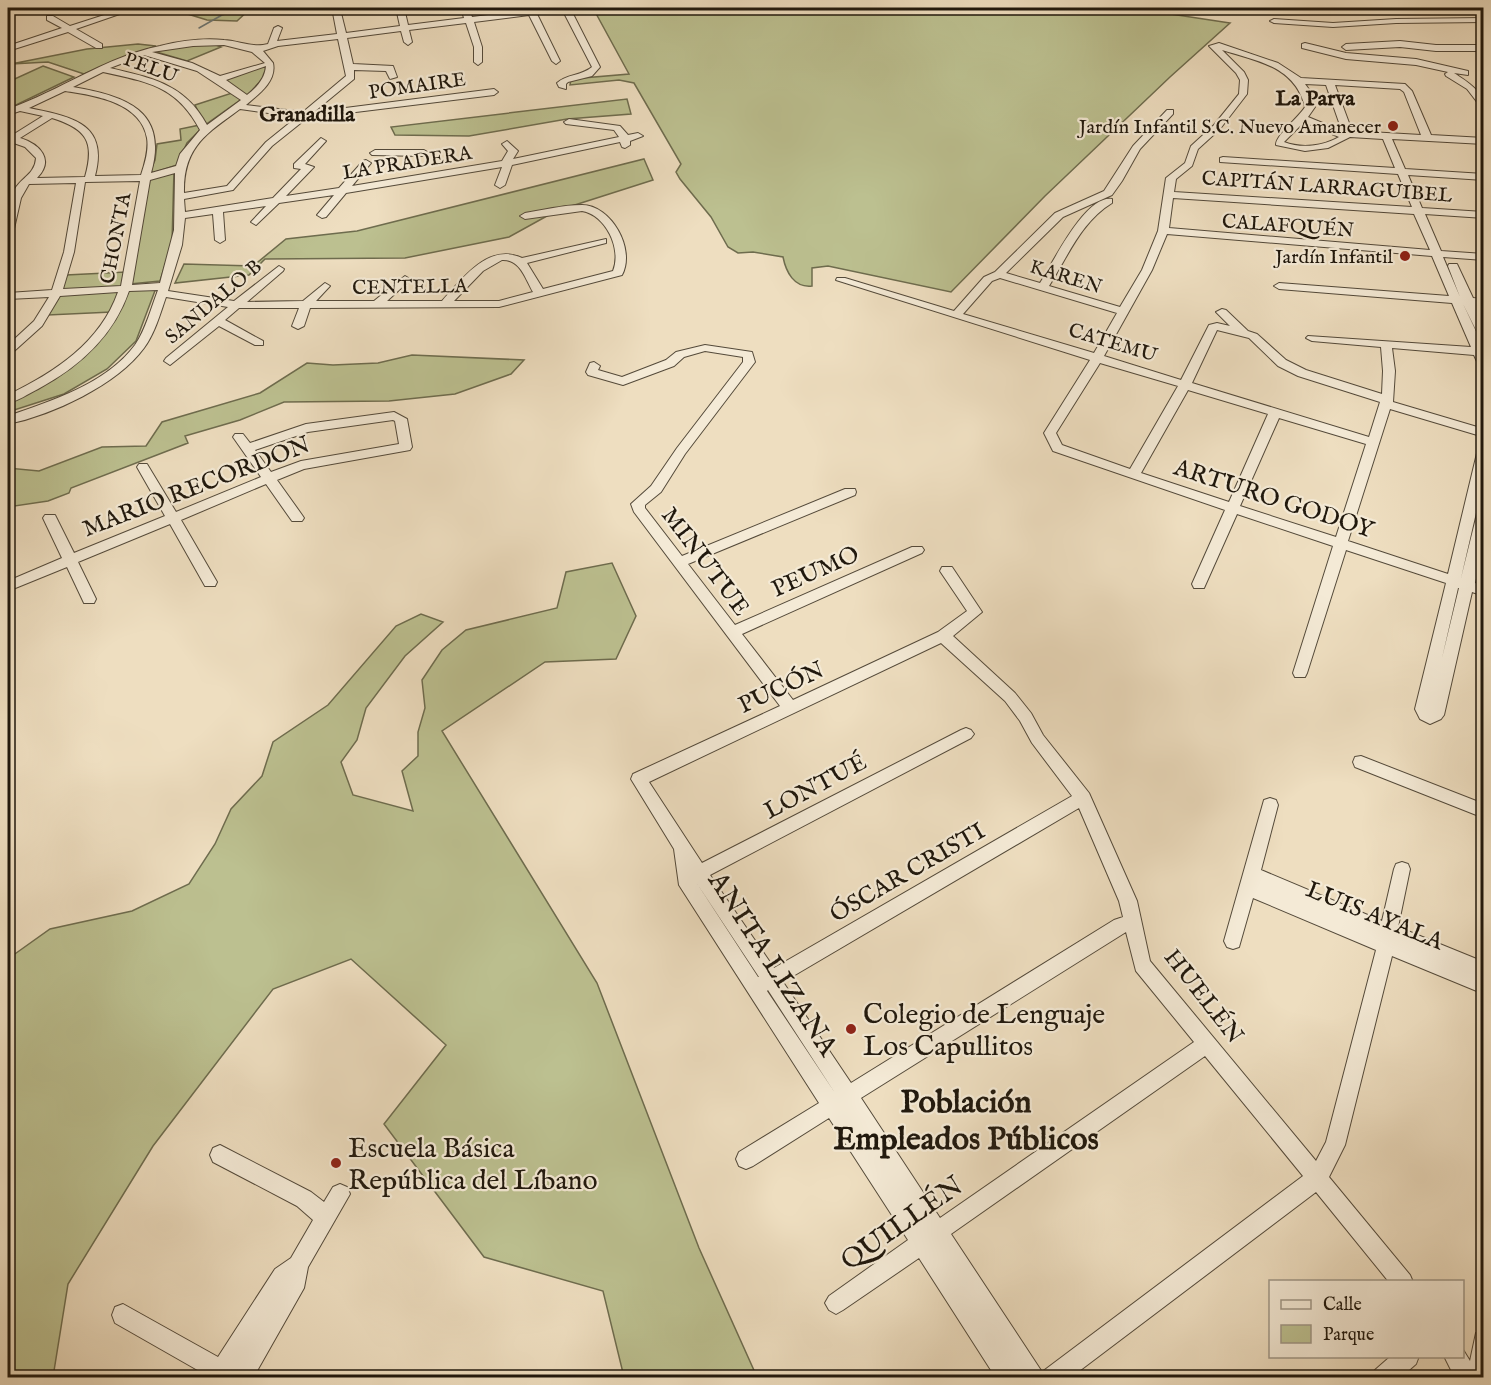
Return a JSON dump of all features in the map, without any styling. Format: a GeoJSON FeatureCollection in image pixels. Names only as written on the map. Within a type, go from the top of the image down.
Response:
{"type":"FeatureCollection","features":[{"type":"Feature","properties":{"kind":"street"},"geometry":{"type":"LineString","coordinates":[[400,8],[408,42]]}},
{"type":"Feature","properties":{"kind":"street"},"geometry":{"type":"LineString","coordinates":[[465,8],[477,47],[478,62]]}},
{"type":"Feature","properties":{"kind":"street"},"geometry":{"type":"LineString","coordinates":[[256,50],[272,45],[531,10],[566,8],[596,67],[589,74],[562,81],[563,87]]}},
{"type":"Feature","properties":{"kind":"street"},"geometry":{"type":"LineString","coordinates":[[8,49],[130,10]]}},
{"type":"Feature","properties":{"kind":"street"},"geometry":{"type":"LineString","coordinates":[[531,10],[556,61]]}},
{"type":"Feature","properties":{"kind":"street"},"geometry":{"type":"LineString","coordinates":[[337,13],[350,72]]}},
{"type":"Feature","properties":{"kind":"street"},"geometry":{"type":"LineString","coordinates":[[1274,21],[1333,25],[1396,21],[1416,17],[1484,18]]}},
{"type":"Feature","properties":{"kind":"street"},"geometry":{"type":"LineString","coordinates":[[50,18],[99,46]]}},
{"type":"Feature","properties":{"kind":"street"},"geometry":{"type":"LineString","coordinates":[[272,45],[278,28]]}},
{"type":"Feature","properties":{"kind":"street"},"geometry":{"type":"LineString","coordinates":[[208,42],[244,53],[266,64]]}},
{"type":"Feature","properties":{"kind":"street"},"geometry":{"type":"LineString","coordinates":[[8,112],[142,52],[208,42],[239,45],[256,50],[264,55],[266,64],[267,78],[246,99],[205,130],[187,150],[180,168],[178,197],[180,216],[177,245],[163,289],[140,346],[128,359],[75,395],[8,420]]}},
{"type":"Feature","properties":{"kind":"street"},"geometry":{"type":"LineString","coordinates":[[1346,47],[1400,44],[1436,48],[1484,48]]}},
{"type":"Feature","properties":{"kind":"street"},"geometry":{"type":"LineString","coordinates":[[1097,358],[1147,270],[1163,231],[1171,178],[1189,164],[1194,148],[1217,127],[1243,94],[1244,80],[1240,72],[1213,48],[1216,46],[1263,60],[1291,73],[1300,81],[1310,107],[1303,118],[1279,143],[1318,146],[1337,142],[1347,135]]}},
{"type":"Feature","properties":{"kind":"street"},"geometry":{"type":"LineString","coordinates":[[1305,46],[1346,56],[1416,62],[1465,74]]}},
{"type":"Feature","properties":{"kind":"street"},"geometry":{"type":"LineString","coordinates":[[142,52],[182,61],[220,79],[246,99]]}},
{"type":"Feature","properties":{"kind":"street"},"geometry":{"type":"LineString","coordinates":[[220,79],[266,64]]}},
{"type":"Feature","properties":{"kind":"street"},"geometry":{"type":"LineString","coordinates":[[178,197],[230,188],[252,166],[269,144],[306,114],[350,72],[390,68],[393,77]]}},
{"type":"Feature","properties":{"kind":"street","name":"PELU"},"geometry":{"type":"LineString","coordinates":[[103,69],[142,79],[178,95],[189,103],[205,130]]}},
{"type":"Feature","properties":{"kind":"street"},"geometry":{"type":"LineString","coordinates":[[1438,69],[1470,87],[1484,108]]}},
{"type":"Feature","properties":{"kind":"street"},"geometry":{"type":"LineString","coordinates":[[1300,81],[1402,86],[1408,91],[1427,137]]}},
{"type":"Feature","properties":{"kind":"street"},"geometry":{"type":"LineString","coordinates":[[1329,82],[1347,135]]}},
{"type":"Feature","properties":{"kind":"street","name":"CHONTA"},"geometry":{"type":"LineString","coordinates":[[8,399],[48,379],[80,357],[111,321],[125,288],[145,178],[152,159],[153,140],[146,122],[132,110],[116,101],[91,92],[62,88]]}},
{"type":"Feature","properties":{"kind":"street","name":"POMAIRE"},"geometry":{"type":"LineString","coordinates":[[236,106],[306,114],[347,113],[494,92]]}},
{"type":"Feature","properties":{"kind":"street"},"geometry":{"type":"LineString","coordinates":[[8,351],[40,322],[56,293],[85,179],[96,158],[94,142],[88,132],[78,125],[51,115],[19,108]]}},
{"type":"Feature","properties":{"kind":"street"},"geometry":{"type":"LineString","coordinates":[[956,315],[988,279],[999,274],[1059,215],[1108,194],[1121,179],[1139,144],[1170,112]]}},
{"type":"Feature","properties":{"kind":"street"},"geometry":{"type":"LineString","coordinates":[[10,138],[51,115]]}},
{"type":"Feature","properties":{"kind":"street"},"geometry":{"type":"LineString","coordinates":[[1303,118],[1347,135],[1484,141]]}},
{"type":"Feature","properties":{"kind":"street"},"geometry":{"type":"LineString","coordinates":[[569,122],[616,127],[625,142]]}},
{"type":"Feature","properties":{"kind":"street","name":"LA PRADERA"},"geometry":{"type":"LineString","coordinates":[[180,216],[342,191],[409,176],[507,163],[625,142],[638,136]]}},
{"type":"Feature","properties":{"kind":"street"},"geometry":{"type":"LineString","coordinates":[[1391,136],[1442,254],[1456,300],[1481,352],[1484,365]]}},
{"type":"Feature","properties":{"kind":"street"},"geometry":{"type":"LineString","coordinates":[[8,233],[19,189],[40,165],[40,155],[34,147],[10,138]]}},
{"type":"Feature","properties":{"kind":"street"},"geometry":{"type":"LineString","coordinates":[[256,222],[309,167],[297,166],[321,141]]}},
{"type":"Feature","properties":{"kind":"street"},"geometry":{"type":"LineString","coordinates":[[500,185],[513,151],[507,144]]}},
{"type":"Feature","properties":{"kind":"street"},"geometry":{"type":"LineString","coordinates":[[375,153],[424,153],[418,162]]}},
{"type":"Feature","properties":{"kind":"street"},"geometry":{"type":"LineString","coordinates":[[1223,160],[1484,177]]}},
{"type":"Feature","properties":{"kind":"street"},"geometry":{"type":"LineString","coordinates":[[322,215],[366,163]]}},
{"type":"Feature","properties":{"kind":"street"},"geometry":{"type":"LineString","coordinates":[[27,181],[145,178],[180,168]]}},
{"type":"Feature","properties":{"kind":"street","name":"CAPITÁN LARRAGUIBEL"},"geometry":{"type":"LineString","coordinates":[[1168,195],[1484,215]]}},
{"type":"Feature","properties":{"kind":"street"},"geometry":{"type":"LineString","coordinates":[[1042,288],[1063,256],[1079,225],[1095,208],[1116,196]]}},
{"type":"Feature","properties":{"kind":"street","name":"CENTELLA"},"geometry":{"type":"LineString","coordinates":[[8,296],[125,288],[163,289],[238,305],[499,304],[618,273],[623,260],[618,237],[594,210],[582,208],[525,216]]}},
{"type":"Feature","properties":{"kind":"street"},"geometry":{"type":"LineString","coordinates":[[218,210],[220,240]]}},
{"type":"Feature","properties":{"kind":"street","name":"CALAFQUÉN"},"geometry":{"type":"LineString","coordinates":[[1163,231],[1238,239],[1484,257]]}},
{"type":"Feature","properties":{"kind":"street"},"geometry":{"type":"LineString","coordinates":[[445,304],[485,262],[510,257],[521,261],[602,241]]}},
{"type":"Feature","properties":{"kind":"street"},"geometry":{"type":"LineString","coordinates":[[1442,254],[1469,301],[1484,334]]}},
{"type":"Feature","properties":{"kind":"street"},"geometry":{"type":"LineString","coordinates":[[521,261],[540,294]]}},
{"type":"Feature","properties":{"kind":"street","name":"SANDALO B"},"geometry":{"type":"LineString","coordinates":[[170,361],[279,269]]}},
{"type":"Feature","properties":{"kind":"street","name":"KAREN"},"geometry":{"type":"LineString","coordinates":[[999,274],[1122,311]]}},
{"type":"Feature","properties":{"kind":"street"},"geometry":{"type":"LineString","coordinates":[[376,305],[405,279]]}},
{"type":"Feature","properties":{"kind":"street","name":"CATEMU"},"geometry":{"type":"LineString","coordinates":[[841,280],[1372,442]]}},
{"type":"Feature","properties":{"kind":"street"},"geometry":{"type":"LineString","coordinates":[[298,326],[305,306],[325,286]]}},
{"type":"Feature","properties":{"kind":"street"},"geometry":{"type":"LineString","coordinates":[[1279,286],[1484,302]]}},
{"type":"Feature","properties":{"kind":"street"},"geometry":{"type":"LineString","coordinates":[[1222,312],[1282,363],[1302,373],[1484,433]]}},
{"type":"Feature","properties":{"kind":"street"},"geometry":{"type":"LineString","coordinates":[[219,321],[259,343]]}},
{"type":"Feature","properties":{"kind":"street"},"geometry":{"type":"LineString","coordinates":[[1133,475],[1185,384],[1213,327],[1247,334]]}},
{"type":"Feature","properties":{"kind":"street"},"geometry":{"type":"LineString","coordinates":[[1312,338],[1481,352]]}},
{"type":"Feature","properties":{"kind":"street"},"geometry":{"type":"LineString","coordinates":[[1300,673],[1372,442],[1387,402],[1391,368],[1386,344]]}},
{"type":"Feature","properties":{"kind":"street","name":"MINUTUE"},"geometry":{"type":"LineString","coordinates":[[594,366],[592,372],[623,381],[670,363],[680,354],[705,348],[748,354],[749,362],[681,451],[656,489],[638,504],[639,509],[790,708]]}},
{"type":"Feature","properties":{"kind":"street","name":"ARTURO GODOY"},"geometry":{"type":"LineString","coordinates":[[1097,358],[1050,433],[1057,448],[1484,591]]}},
{"type":"Feature","properties":{"kind":"street"},"geometry":{"type":"LineString","coordinates":[[1199,584],[1275,413]]}},
{"type":"Feature","properties":{"kind":"street","name":"MARIO RECORDON"},"geometry":{"type":"LineString","coordinates":[[8,586],[315,461],[406,447],[401,419],[394,416],[306,428],[249,448]]}},
{"type":"Feature","properties":{"kind":"street"},"geometry":{"type":"LineString","coordinates":[[239,437],[297,518]]}},
{"type":"Feature","properties":{"kind":"street"},"geometry":{"type":"LineString","coordinates":[[1484,449],[1460,584],[1436,715],[1428,717],[1423,709],[1460,584],[1484,514]]}},
{"type":"Feature","properties":{"kind":"street"},"geometry":{"type":"LineString","coordinates":[[143,467],[210,582]]}},
{"type":"Feature","properties":{"kind":"street"},"geometry":{"type":"LineString","coordinates":[[680,562],[850,492]]}},
{"type":"Feature","properties":{"kind":"street"},"geometry":{"type":"LineString","coordinates":[[50,518],[88,599]]}},
{"type":"Feature","properties":{"kind":"street","name":"PEUMO"},"geometry":{"type":"LineString","coordinates":[[732,632],[917,550]]}},
{"type":"Feature","properties":{"kind":"street","name":"PUCÓN"},"geometry":{"type":"LineString","coordinates":[[639,779],[943,636],[975,612],[947,571]]}},
{"type":"Feature","properties":{"kind":"street","name":"HUELÉN"},"geometry":{"type":"LineString","coordinates":[[943,636],[1010,697],[1026,717],[1037,738],[1083,798],[1128,901],[1142,965],[1402,1280]]}},
{"type":"Feature","properties":{"kind":"street","name":"LONTUÉ"},"geometry":{"type":"LineString","coordinates":[[692,877],[966,734]]}},
{"type":"Feature","properties":{"kind":"street"},"geometry":{"type":"LineString","coordinates":[[1361,762],[1484,811]]}},
{"type":"Feature","properties":{"kind":"street","name":"ANITA LIZANA"},"geometry":{"type":"LineString","coordinates":[[639,779],[682,847],[692,877],[929,1236],[1009,1377]]}},
{"type":"Feature","properties":{"kind":"street","name":"ÓSCAR CRISTI"},"geometry":{"type":"LineString","coordinates":[[764,983],[1083,798]]}},
{"type":"Feature","properties":{"kind":"street"},"geometry":{"type":"LineString","coordinates":[[1233,941],[1270,805]]}},
{"type":"Feature","properties":{"kind":"street"},"geometry":{"type":"LineString","coordinates":[[1051,1377],[1319,1177],[1335,1145],[1402,869]]}},
{"type":"Feature","properties":{"kind":"street","name":"LUIS AYALA"},"geometry":{"type":"LineString","coordinates":[[1249,881],[1387,938],[1484,971]]}},
{"type":"Feature","properties":{"kind":"street"},"geometry":{"type":"LineString","coordinates":[[746,1159],[1120,926],[1133,922]]}},
{"type":"Feature","properties":{"kind":"street","name":"LUIS AYALA"},"geometry":{"type":"LineString","coordinates":[[1387,938],[1484,986]]}},
{"type":"Feature","properties":{"kind":"street","name":"QUILLÉN"},"geometry":{"type":"LineString","coordinates":[[836,1302],[1206,1044]]}},
{"type":"Feature","properties":{"kind":"street"},"geometry":{"type":"LineString","coordinates":[[220,1155],[304,1199],[326,1217]]}},
{"type":"Feature","properties":{"kind":"street"},"geometry":{"type":"LineString","coordinates":[[123,1315],[228,1376],[297,1281],[298,1265],[340,1194]]}},
{"type":"Feature","properties":{"kind":"street","name":"ANITA LIZANA"},"geometry":{"type":"LineString","coordinates":[[929,1236],[1034,1377]]}},
{"type":"Feature","properties":{"kind":"street"},"geometry":{"type":"LineString","coordinates":[[1478,1377],[1484,1341]]}},
{"type":"Feature","properties":{"kind":"street"},"geometry":{"type":"LineString","coordinates":[[1383,1377],[1406,1358]]}},
{"type":"Feature","properties":{"kind":"street"},"geometry":{"type":"LineString","coordinates":[[1456,1358],[1467,1377]]}},
{"type":"Feature","properties":{"kind":"green space"},"geometry":{"type":"Polygon","coordinates":[[[221,8],[277,8],[250,9],[237,21],[207,20],[191,15],[221,8]]]}},
{"type":"Feature","properties":{"kind":"green space"},"geometry":{"type":"Polygon","coordinates":[[[593,8],[1131,8],[1230,23],[1045,196],[951,292],[828,266],[812,268],[812,286],[806,286],[792,278],[783,257],[753,252],[738,253],[728,247],[711,217],[680,179],[676,172],[681,164],[634,83],[619,80],[570,85],[571,79],[629,74],[593,8]]]}},
{"type":"Feature","properties":{"kind":"green space"},"geometry":{"type":"Polygon","coordinates":[[[211,43],[221,47],[187,61],[153,51],[211,43]]]}},
{"type":"Feature","properties":{"kind":"green space"},"geometry":{"type":"Polygon","coordinates":[[[138,44],[156,46],[84,74],[48,62],[11,64],[87,49],[138,44]]]}},
{"type":"Feature","properties":{"kind":"green space"},"geometry":{"type":"Polygon","coordinates":[[[43,66],[74,77],[14,106],[8,104],[8,82],[43,66]]]}},
{"type":"Feature","properties":{"kind":"green space"},"geometry":{"type":"Polygon","coordinates":[[[262,66],[266,67],[266,75],[246,97],[223,79],[262,66]]]}},
{"type":"Feature","properties":{"kind":"green space"},"geometry":{"type":"Polygon","coordinates":[[[235,92],[243,98],[205,125],[195,105],[235,92]]]}},
{"type":"Feature","properties":{"kind":"green space"},"geometry":{"type":"Polygon","coordinates":[[[627,99],[631,114],[567,119],[469,136],[395,135],[391,127],[627,99]]]}},
{"type":"Feature","properties":{"kind":"green space"},"geometry":{"type":"Polygon","coordinates":[[[200,125],[201,129],[187,143],[177,165],[149,174],[155,160],[157,144],[181,140],[180,129],[200,125]]]}},
{"type":"Feature","properties":{"kind":"green space"},"geometry":{"type":"Polygon","coordinates":[[[644,159],[653,180],[556,211],[509,237],[405,258],[265,259],[249,275],[175,283],[184,264],[253,266],[286,239],[357,231],[644,159]]]}},
{"type":"Feature","properties":{"kind":"green space"},"geometry":{"type":"Polygon","coordinates":[[[174,170],[172,243],[160,281],[130,284],[149,177],[174,170]]]}},
{"type":"Feature","properties":{"kind":"green space"},"geometry":{"type":"Polygon","coordinates":[[[126,272],[122,287],[58,291],[66,275],[126,272]]]}},
{"type":"Feature","properties":{"kind":"green space"},"geometry":{"type":"Polygon","coordinates":[[[156,288],[136,341],[107,369],[64,394],[8,412],[8,400],[51,379],[82,357],[131,289],[156,288]]]}},
{"type":"Feature","properties":{"kind":"green space"},"geometry":{"type":"Polygon","coordinates":[[[120,290],[112,312],[48,315],[58,295],[120,290]]]}},
{"type":"Feature","properties":{"kind":"green space"},"geometry":{"type":"Polygon","coordinates":[[[412,355],[524,360],[511,374],[455,394],[389,401],[284,402],[240,420],[185,436],[188,443],[71,488],[69,493],[48,501],[8,507],[8,468],[39,471],[102,447],[146,446],[162,422],[260,393],[307,363],[333,365],[378,363],[412,355]]]}},
{"type":"Feature","properties":{"kind":"green space"},"geometry":{"type":"Polygon","coordinates":[[[612,563],[636,616],[616,659],[545,662],[442,731],[597,983],[699,1248],[757,1377],[624,1377],[603,1291],[484,1257],[384,1124],[446,1045],[351,959],[273,989],[153,1146],[68,1284],[53,1377],[8,1377],[8,954],[12,956],[50,929],[132,911],[189,884],[215,844],[231,809],[262,776],[273,742],[328,705],[396,626],[421,614],[443,622],[405,656],[366,708],[357,740],[341,762],[353,795],[413,811],[402,771],[418,756],[418,732],[425,708],[422,680],[442,650],[466,630],[557,608],[566,572],[612,563]]]}},
{"type":"Feature","properties":{"kind":"waterway"},"geometry":{"type":"LineString","coordinates":[[199,28],[222,15],[247,8]]}},
{"type":"Feature","properties":{"kind":"place","name":"Jardín Infantil S.C. Nuevo Amanecer"},"geometry":{"type":"Point","coordinates":[1393,126]}},
{"type":"Feature","properties":{"kind":"place","name":"Jardín Infantil"},"geometry":{"type":"Point","coordinates":[1405,256]}},
{"type":"Feature","properties":{"kind":"place","name":"Colegio de Lenguaje Los Capullitos"},"geometry":{"type":"Point","coordinates":[851,1029]}},
{"type":"Feature","properties":{"kind":"place","name":"Escuela Básica República del Líbano"},"geometry":{"type":"Point","coordinates":[336,1163]}},
{"type":"Feature","properties":{"kind":"district","name":"La Parva"},"geometry":{"type":"Point","coordinates":[1315,97]}},
{"type":"Feature","properties":{"kind":"district","name":"Granadilla"},"geometry":{"type":"Point","coordinates":[307,113]}},
{"type":"Feature","properties":{"kind":"district","name":"Población Empleados Públicos"},"geometry":{"type":"Point","coordinates":[966,1120]}}]}
